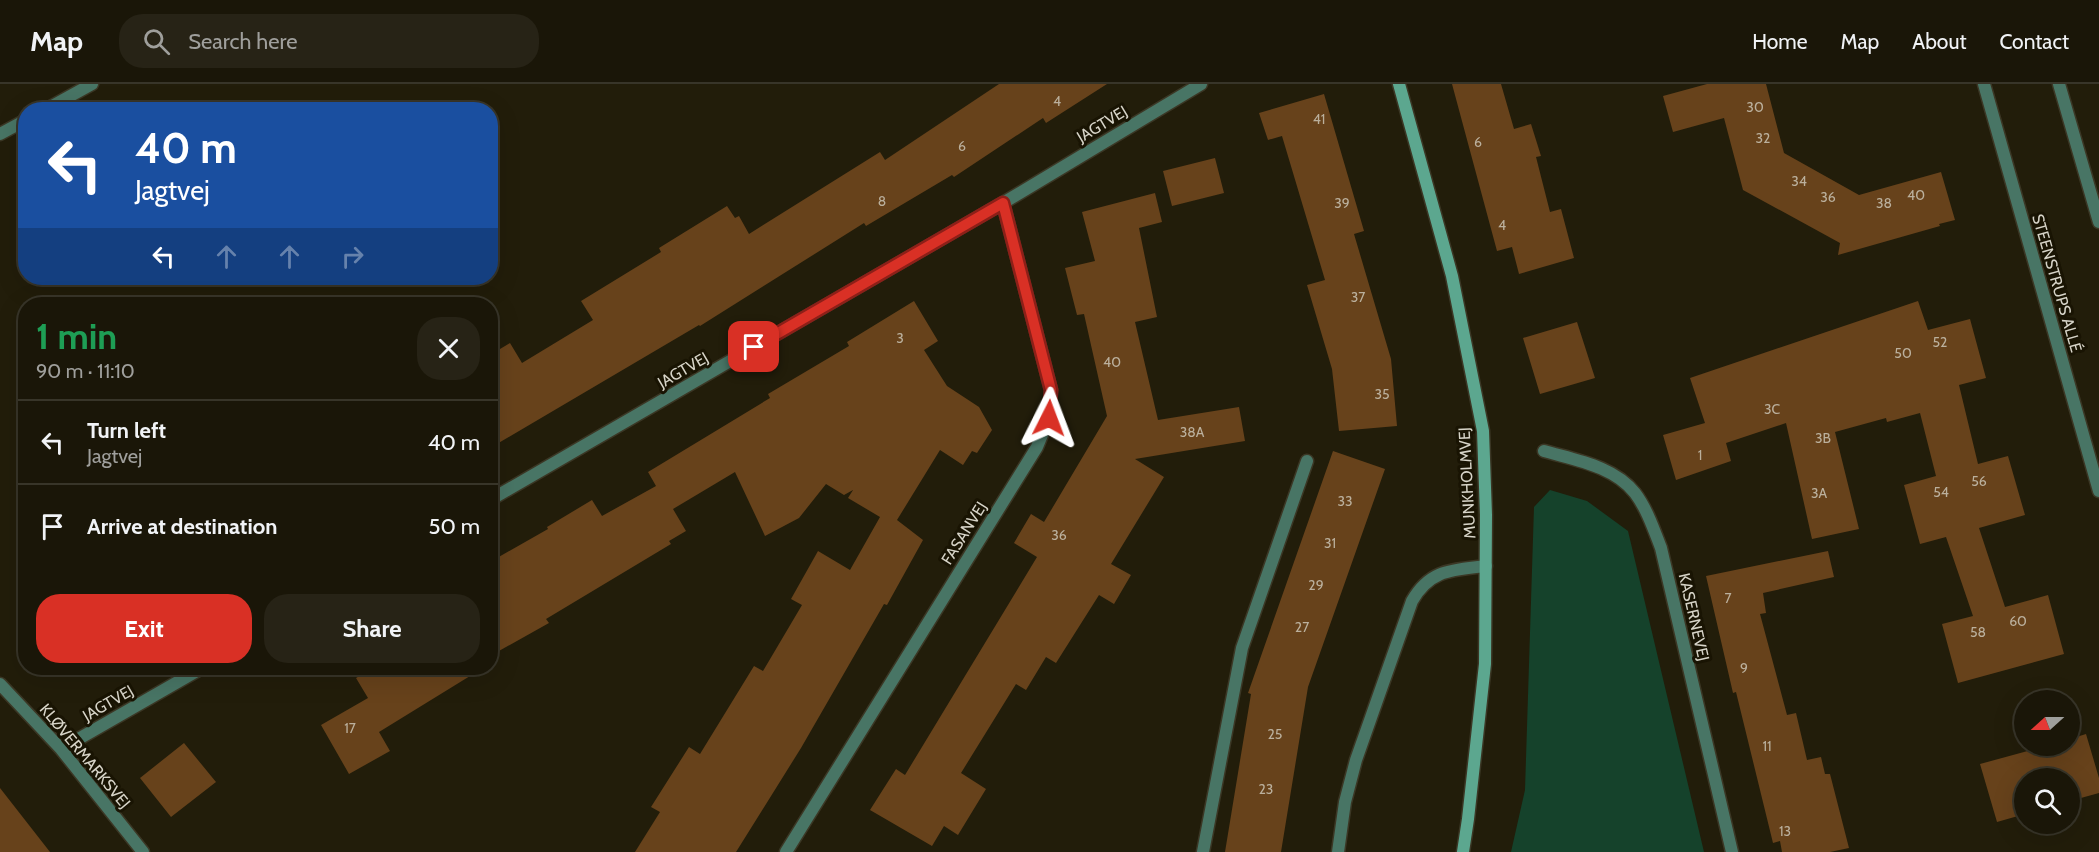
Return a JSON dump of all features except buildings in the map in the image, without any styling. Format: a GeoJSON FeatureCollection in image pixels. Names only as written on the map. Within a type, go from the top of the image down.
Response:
{"type":"FeatureCollection","features":[{"type":"Feature","properties":{"kind":"street"},"geometry":{"type":"LineString","coordinates":[[59,102],[92,84]]}},
{"type":"Feature","properties":{"kind":"street","name":"JAGTVEJ"},"geometry":{"type":"LineString","coordinates":[[498,495],[1003,203],[1201,84]]}},
{"type":"Feature","properties":{"kind":"street","name":"MUNKHOLMVEJ"},"geometry":{"type":"LineString","coordinates":[[1399,84],[1452,276],[1483,431],[1486,566],[1485,664],[1468,819],[1462,852]]}},
{"type":"Feature","properties":{"kind":"street","name":"STEENSTRUPS ALLÉ"},"geometry":{"type":"LineString","coordinates":[[1984,84],[2099,491]]}},
{"type":"Feature","properties":{"kind":"street"},"geometry":{"type":"LineString","coordinates":[[2059,84],[2099,222]]}},
{"type":"Feature","properties":{"kind":"street"},"geometry":{"type":"LineString","coordinates":[[0,134],[18,124]]}},
{"type":"Feature","properties":{"kind":"street","name":"FASANVEJ"},"geometry":{"type":"LineString","coordinates":[[786,852],[1036,447],[1049,418],[1051,390],[1003,203]]}},
{"type":"Feature","properties":{"kind":"street","name":"KASERNEVEJ"},"geometry":{"type":"LineString","coordinates":[[1544,451],[1600,467],[1620,479],[1635,493],[1646,511],[1660,548],[1732,852]]}},
{"type":"Feature","properties":{"kind":"street"},"geometry":{"type":"LineString","coordinates":[[1203,852],[1242,648],[1307,461]]}},
{"type":"Feature","properties":{"kind":"street"},"geometry":{"type":"LineString","coordinates":[[1338,852],[1345,802],[1356,760],[1412,601],[1419,588],[1444,571],[1486,566]]}},
{"type":"Feature","properties":{"kind":"street","name":"JAGTVEJ"},"geometry":{"type":"LineString","coordinates":[[61,750],[190,675]]}},
{"type":"Feature","properties":{"kind":"street","name":"KLØVERMARKSVEJ"},"geometry":{"type":"LineString","coordinates":[[0,684],[61,750],[143,852]]}},
{"type":"Feature","properties":{"kind":"green space"},"geometry":{"type":"Polygon","coordinates":[[[1550,490],[1587,501],[1628,531],[1704,852],[1511,852],[1525,790],[1534,507],[1550,490]]]}},
{"type":"Feature","properties":{"kind":"route"},"geometry":{"type":"LineString","coordinates":[[754,347],[1003,203],[1051,390],[1049,418]]}}]}
